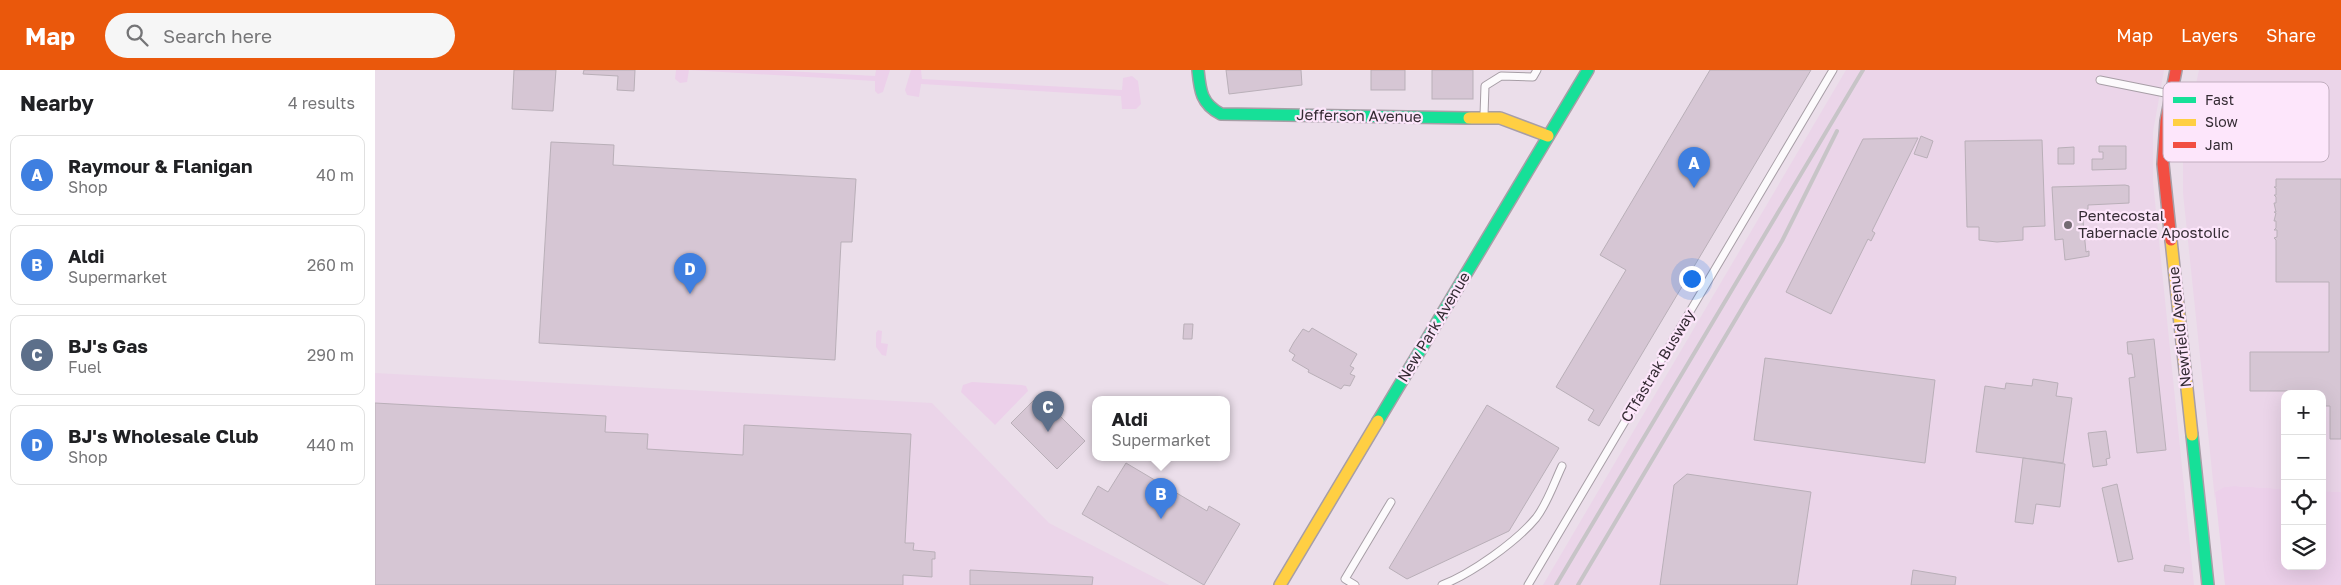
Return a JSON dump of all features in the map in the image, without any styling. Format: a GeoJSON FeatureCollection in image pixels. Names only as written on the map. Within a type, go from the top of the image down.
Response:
{"type":"FeatureCollection","features":[{"type":"Feature","properties":{"kind":"street","name":"Jefferson Avenue"},"geometry":{"type":"LineString","coordinates":[[1198,70],[1202,100],[1209,109],[1221,114],[1500,118],[1548,136]]}},
{"type":"Feature","properties":{"kind":"street","name":"New Park Avenue"},"geometry":{"type":"LineString","coordinates":[[1280,585],[1588,70]]}},
{"type":"Feature","properties":{"kind":"street","name":"Newfield Avenue"},"geometry":{"type":"LineString","coordinates":[[2163,162],[2208,585]]}},
{"type":"Feature","properties":{"kind":"lane"},"geometry":{"type":"LineString","coordinates":[[1484,118],[1485,86],[1501,73],[1533,76],[1537,70]]}},
{"type":"Feature","properties":{"kind":"lane","name":"CTfastrak Busway"},"geometry":{"type":"LineString","coordinates":[[1528,585],[1833,70]]}},
{"type":"Feature","properties":{"kind":"lane"},"geometry":{"type":"LineString","coordinates":[[2100,80],[2163,92]]}},
{"type":"Feature","properties":{"kind":"lane"},"geometry":{"type":"LineString","coordinates":[[1442,585],[1456,580],[1511,542],[1537,517],[1562,466]]}},
{"type":"Feature","properties":{"kind":"lane"},"geometry":{"type":"LineString","coordinates":[[1355,585],[1345,579],[1391,502]]}},
{"type":"Feature","properties":{"kind":"shaded area"},"geometry":{"type":"Polygon","coordinates":[[[676,70],[689,70],[687,82],[680,83],[675,79],[676,70]]]}},
{"type":"Feature","properties":{"kind":"shaded area"},"geometry":{"type":"Polygon","coordinates":[[[689,70],[769,70],[875,76],[876,70],[890,70],[883,92],[878,94],[875,91],[875,81],[689,70]]]}},
{"type":"Feature","properties":{"kind":"shaded area"},"geometry":{"type":"Polygon","coordinates":[[[911,70],[921,70],[922,79],[1122,90],[1123,78],[1132,76],[1138,81],[1141,104],[1136,109],[1122,109],[1121,96],[921,84],[919,97],[907,95],[905,90],[911,70]]]}},
{"type":"Feature","properties":{"kind":"shaded area"},"geometry":{"type":"Polygon","coordinates":[[[1846,70],[2164,70],[2153,132],[2153,182],[2194,585],[1543,585],[1846,70]]]}},
{"type":"Feature","properties":{"kind":"shaded area"},"geometry":{"type":"Polygon","coordinates":[[[2199,70],[2341,70],[2341,492],[2326,491],[2326,390],[2281,390],[2281,489],[2224,487],[2215,492],[2215,500],[2183,193],[2183,162],[2329,162],[2329,82],[2196,82],[2199,70]]]}},
{"type":"Feature","properties":{"kind":"shaded area"},"geometry":{"type":"Polygon","coordinates":[[[878,330],[882,331],[881,343],[888,344],[886,356],[882,355],[876,347],[876,333],[878,330]]]}},
{"type":"Feature","properties":{"kind":"shaded area"},"geometry":{"type":"Polygon","coordinates":[[[375,373],[932,403],[1049,523],[1169,585],[375,585],[375,373]]]}},
{"type":"Feature","properties":{"kind":"shaded area"},"geometry":{"type":"Polygon","coordinates":[[[972,382],[1022,385],[1026,386],[1028,391],[995,425],[961,392],[963,385],[972,382]]]}},
{"type":"Feature","properties":{"kind":"shaded area"},"geometry":{"type":"Polygon","coordinates":[[[2224,487],[2281,489],[2281,570],[2326,570],[2326,491],[2341,492],[2341,585],[2225,585],[2215,492],[2224,487]]]}},
{"type":"Feature","properties":{"kind":"building"},"geometry":{"type":"Polygon","coordinates":[[[514,70],[556,70],[553,111],[512,109],[514,70]]]}},
{"type":"Feature","properties":{"kind":"building"},"geometry":{"type":"Polygon","coordinates":[[[584,70],[635,70],[634,91],[617,90],[618,76],[583,74],[584,70]]]}},
{"type":"Feature","properties":{"kind":"building"},"geometry":{"type":"Polygon","coordinates":[[[1226,70],[1301,70],[1302,85],[1229,94],[1226,70]]]}},
{"type":"Feature","properties":{"kind":"building"},"geometry":{"type":"Polygon","coordinates":[[[1371,70],[1405,70],[1405,90],[1371,90],[1371,70]]]}},
{"type":"Feature","properties":{"kind":"building"},"geometry":{"type":"Polygon","coordinates":[[[1432,70],[1473,70],[1473,99],[1432,99],[1432,70]]]}},
{"type":"Feature","properties":{"kind":"building"},"geometry":{"type":"Polygon","coordinates":[[[1710,70],[1811,70],[1599,426],[1588,420],[1594,410],[1556,387],[1626,270],[1600,255],[1710,70]]]}},
{"type":"Feature","properties":{"kind":"building"},"geometry":{"type":"Polygon","coordinates":[[[1921,136],[1933,141],[1927,158],[1914,154],[1921,136]]]}},
{"type":"Feature","properties":{"kind":"building"},"geometry":{"type":"Polygon","coordinates":[[[1918,138],[1872,231],[1875,233],[1871,241],[1868,239],[1831,314],[1786,292],[1863,139],[1918,138]]]}},
{"type":"Feature","properties":{"kind":"building"},"geometry":{"type":"Polygon","coordinates":[[[2042,140],[2045,226],[2023,227],[2023,240],[1997,242],[1979,240],[1979,227],[1967,227],[1965,141],[2042,140]]]}},
{"type":"Feature","properties":{"kind":"building"},"geometry":{"type":"Polygon","coordinates":[[[551,142],[614,145],[613,165],[856,179],[852,242],[841,242],[835,360],[539,343],[551,142]]]}},
{"type":"Feature","properties":{"kind":"building"},"geometry":{"type":"Polygon","coordinates":[[[2099,146],[2126,146],[2126,169],[2092,170],[2092,159],[2103,159],[2103,152],[2099,152],[2099,146]]]}},
{"type":"Feature","properties":{"kind":"building"},"geometry":{"type":"Polygon","coordinates":[[[2074,147],[2074,164],[2058,164],[2058,148],[2074,147]]]}},
{"type":"Feature","properties":{"kind":"building"},"geometry":{"type":"Polygon","coordinates":[[[2276,179],[2341,179],[2341,439],[2330,439],[2330,406],[2326,406],[2326,390],[2250,391],[2250,352],[2329,352],[2329,282],[2276,282],[2276,240],[2274,238],[2277,237],[2277,230],[2274,230],[2276,228],[2274,203],[2276,203],[2276,197],[2274,195],[2276,195],[2276,188],[2274,187],[2276,187],[2276,179]]]}},
{"type":"Feature","properties":{"kind":"building","name":"Pentecostal Tabernacle Apostolic"},"geometry":{"type":"Polygon","coordinates":[[[2129,186],[2129,203],[2088,205],[2088,209],[2082,211],[2086,252],[2089,251],[2089,256],[2065,260],[2063,239],[2055,240],[2052,187],[2129,186]]]}},
{"type":"Feature","properties":{"kind":"building"},"geometry":{"type":"Polygon","coordinates":[[[1184,324],[1193,324],[1192,339],[1183,339],[1184,324]]]}},
{"type":"Feature","properties":{"kind":"building"},"geometry":{"type":"Polygon","coordinates":[[[1312,328],[1357,354],[1350,366],[1354,368],[1350,374],[1355,376],[1350,386],[1344,385],[1341,389],[1308,372],[1309,370],[1292,360],[1295,355],[1289,351],[1294,342],[1303,329],[1309,332],[1312,328]]]}},
{"type":"Feature","properties":{"kind":"building"},"geometry":{"type":"Polygon","coordinates":[[[2154,339],[2166,450],[2137,453],[2129,378],[2135,377],[2132,354],[2128,354],[2127,342],[2154,339]]]}},
{"type":"Feature","properties":{"kind":"building"},"geometry":{"type":"Polygon","coordinates":[[[1765,358],[1935,380],[1925,463],[1754,440],[1765,358]]]}},
{"type":"Feature","properties":{"kind":"building"},"geometry":{"type":"Polygon","coordinates":[[[2033,379],[2058,383],[2056,396],[2072,398],[2063,463],[1976,452],[1985,386],[2005,389],[2006,383],[2032,386],[2033,379]]]}},
{"type":"Feature","properties":{"kind":"building"},"geometry":{"type":"Polygon","coordinates":[[[1039,395],[1085,441],[1057,469],[1011,423],[1039,395]]]}},
{"type":"Feature","properties":{"kind":"building"},"geometry":{"type":"Polygon","coordinates":[[[375,403],[606,416],[605,432],[648,434],[647,449],[743,455],[744,425],[911,434],[905,543],[914,543],[913,550],[935,552],[935,559],[932,559],[932,577],[903,575],[903,585],[375,585],[375,403]]]}},
{"type":"Feature","properties":{"kind":"building"},"geometry":{"type":"Polygon","coordinates":[[[1487,405],[1559,448],[1509,531],[1407,579],[1389,568],[1487,405]]]}},
{"type":"Feature","properties":{"kind":"building"},"geometry":{"type":"Polygon","coordinates":[[[2106,431],[2110,458],[2106,459],[2107,465],[2093,467],[2088,433],[2106,431]]]}},
{"type":"Feature","properties":{"kind":"building"},"geometry":{"type":"Polygon","coordinates":[[[2023,458],[2065,464],[2060,507],[2036,504],[2033,524],[2015,522],[2023,458]]]}},
{"type":"Feature","properties":{"kind":"building"},"geometry":{"type":"Polygon","coordinates":[[[1126,463],[1207,511],[1209,506],[1240,524],[1204,585],[1082,514],[1098,486],[1108,492],[1126,463]]]}},
{"type":"Feature","properties":{"kind":"building"},"geometry":{"type":"Polygon","coordinates":[[[1687,474],[1811,492],[1797,585],[1660,585],[1674,485],[1687,474]]]}},
{"type":"Feature","properties":{"kind":"building"},"geometry":{"type":"Polygon","coordinates":[[[2117,484],[2133,559],[2118,562],[2102,488],[2117,484]]]}},
{"type":"Feature","properties":{"kind":"building"},"geometry":{"type":"Polygon","coordinates":[[[2165,565],[2184,568],[2183,573],[2164,571],[2165,565]]]}},
{"type":"Feature","properties":{"kind":"building"},"geometry":{"type":"Polygon","coordinates":[[[970,570],[1093,577],[1092,585],[970,585],[970,570]]]}},
{"type":"Feature","properties":{"kind":"building"},"geometry":{"type":"Polygon","coordinates":[[[1913,570],[1956,577],[1955,585],[1911,585],[1913,570]]]}},
{"type":"Feature","properties":{"kind":"railway"},"geometry":{"type":"LineString","coordinates":[[1556,585],[1863,70]]}},
{"type":"Feature","properties":{"kind":"railway"},"geometry":{"type":"LineString","coordinates":[[1578,585],[1782,241],[1837,131]]}},
{"type":"Feature","properties":{"kind":"traffic: fast"},"geometry":{"type":"LineString","coordinates":[[1198,70],[1205,101],[1221,114],[1469,118]]}},
{"type":"Feature","properties":{"kind":"traffic: fast"},"geometry":{"type":"LineString","coordinates":[[1378,421],[1588,70]]}},
{"type":"Feature","properties":{"kind":"traffic: fast"},"geometry":{"type":"LineString","coordinates":[[2192,435],[2208,585]]}},
{"type":"Feature","properties":{"kind":"traffic: slow"},"geometry":{"type":"LineString","coordinates":[[1469,118],[1500,118],[1548,136]]}},
{"type":"Feature","properties":{"kind":"traffic: slow"},"geometry":{"type":"LineString","coordinates":[[2171,240],[2192,435]]}},
{"type":"Feature","properties":{"kind":"traffic: slow"},"geometry":{"type":"LineString","coordinates":[[1280,585],[1378,421]]}},
{"type":"Feature","properties":{"kind":"traffic: jam"},"geometry":{"type":"LineString","coordinates":[[2174,82],[2176,70]]}},
{"type":"Feature","properties":{"kind":"traffic: jam"},"geometry":{"type":"LineString","coordinates":[[2163,162],[2171,240]]}},
{"type":"Feature","properties":{"kind":"place","name":"Raymour & Flanigan"},"geometry":{"type":"Point","coordinates":[1694,188]}},
{"type":"Feature","properties":{"kind":"place","name":"Pentecostal Tabernacle Apostolic"},"geometry":{"type":"Point","coordinates":[2068,225]}},
{"type":"Feature","properties":{"kind":"place","name":"BJ's Wholesale Club"},"geometry":{"type":"Point","coordinates":[690,294]}},
{"type":"Feature","properties":{"kind":"place","name":"BJ's Gas"},"geometry":{"type":"Point","coordinates":[1048,432]}},
{"type":"Feature","properties":{"kind":"place","name":"Aldi"},"geometry":{"type":"Point","coordinates":[1161,519]}}]}
